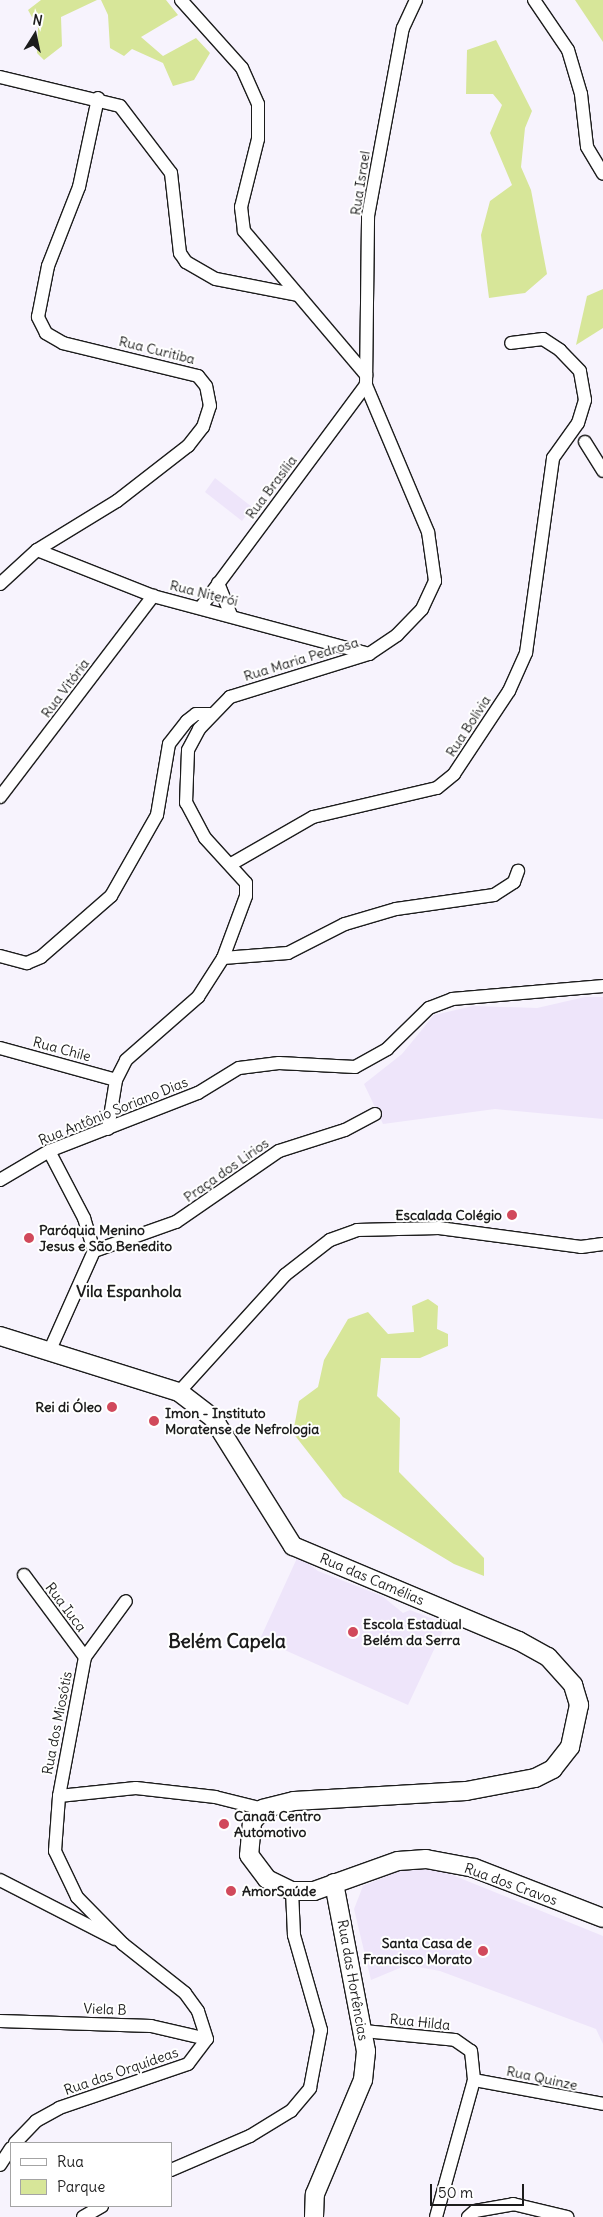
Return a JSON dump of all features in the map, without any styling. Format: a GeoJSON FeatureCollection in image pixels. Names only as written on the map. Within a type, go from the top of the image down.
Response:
{"type":"FeatureCollection","features":[{"type":"Feature","properties":{"kind":"main road","name":"Rua das Camélias"},"geometry":{"type":"LineString","coordinates":[[0,1336],[50,1350],[179,1392],[213,1418],[293,1546],[519,1641],[565,1674],[579,1705],[563,1759],[536,1778],[466,1791],[294,1801],[263,1809]]}},
{"type":"Feature","properties":{"kind":"main road","name":"Rua dos Cravos"},"geometry":{"type":"LineString","coordinates":[[263,1809],[252,1822],[249,1855],[267,1879],[292,1891],[314,1891],[398,1861],[426,1859],[474,1868],[603,1918]]}},
{"type":"Feature","properties":{"kind":"main road","name":"Rua das Hortências"},"geometry":{"type":"LineString","coordinates":[[314,2217],[315,2194],[363,2080],[364,2031],[334,1883]]}},
{"type":"Feature","properties":{"kind":"street","name":"Rua Maria Pedrosa"},"geometry":{"type":"LineString","coordinates":[[108,1129],[116,1080],[143,1041],[198,997],[223,958],[246,896],[246,883],[232,863],[205,838],[186,803],[188,750],[210,714],[230,697],[369,654],[398,635],[422,609],[435,581],[436,568],[428,532],[366,380],[244,231],[241,207],[258,139],[258,104],[242,68],[181,0]]}},
{"type":"Feature","properties":{"kind":"street","name":"Rua Israel"},"geometry":{"type":"LineString","coordinates":[[366,380],[368,216],[403,28],[416,0]]}},
{"type":"Feature","properties":{"kind":"street"},"geometry":{"type":"LineString","coordinates":[[534,0],[568,50],[581,94],[587,147],[603,174]]}},
{"type":"Feature","properties":{"kind":"street"},"geometry":{"type":"LineString","coordinates":[[0,77],[98,98],[120,106],[171,173],[180,253],[186,262],[216,279],[298,295]]}},
{"type":"Feature","properties":{"kind":"street","name":"Rua Curitiba"},"geometry":{"type":"LineString","coordinates":[[0,584],[37,550],[117,501],[188,446],[203,427],[210,406],[206,386],[198,376],[63,343],[46,333],[38,317],[48,266],[79,187],[98,98]]}},
{"type":"Feature","properties":{"kind":"street","name":"Rua Bolívia"},"geometry":{"type":"LineString","coordinates":[[232,863],[313,818],[421,794],[454,774],[509,691],[526,654],[553,458],[582,412],[585,387],[580,371],[543,339],[511,343]]}},
{"type":"Feature","properties":{"kind":"street","name":"Rua Brasília"},"geometry":{"type":"LineString","coordinates":[[200,607],[366,380]]}},
{"type":"Feature","properties":{"kind":"street"},"geometry":{"type":"LineString","coordinates":[[585,442],[599,458],[603,471]]}},
{"type":"Feature","properties":{"kind":"street","name":"Rua Niterói"},"geometry":{"type":"LineString","coordinates":[[37,550],[153,596],[200,607],[369,654]]}},
{"type":"Feature","properties":{"kind":"street"},"geometry":{"type":"LineString","coordinates":[[218,583],[231,616]]}},
{"type":"Feature","properties":{"kind":"street","name":"Rua Vitória"},"geometry":{"type":"LineString","coordinates":[[0,797],[153,596]]}},
{"type":"Feature","properties":{"kind":"street"},"geometry":{"type":"LineString","coordinates":[[0,956],[27,963],[41,956],[111,896],[157,815],[170,744],[192,718],[210,714]]}},
{"type":"Feature","properties":{"kind":"street"},"geometry":{"type":"LineString","coordinates":[[223,958],[288,953],[345,924],[396,909],[494,895],[514,882],[518,871]]}},
{"type":"Feature","properties":{"kind":"street","name":"Rua Antônio Soriano Dias"},"geometry":{"type":"LineString","coordinates":[[0,1180],[49,1151],[198,1093],[238,1068],[279,1063],[355,1066],[387,1049],[428,1008],[452,999],[603,986]]}},
{"type":"Feature","properties":{"kind":"street","name":"Rua Chile"},"geometry":{"type":"LineString","coordinates":[[0,1048],[116,1080]]}},
{"type":"Feature","properties":{"kind":"street","name":"Praça dos Lirios"},"geometry":{"type":"LineString","coordinates":[[94,1251],[176,1222],[279,1151],[345,1130],[375,1114]]}},
{"type":"Feature","properties":{"kind":"street"},"geometry":{"type":"LineString","coordinates":[[49,1151],[84,1218],[94,1251],[50,1350]]}},
{"type":"Feature","properties":{"kind":"street"},"geometry":{"type":"LineString","coordinates":[[179,1392],[285,1275],[330,1240],[357,1230],[438,1228],[581,1246],[603,1244]]}},
{"type":"Feature","properties":{"kind":"street","name":"Rua Iuca"},"geometry":{"type":"LineString","coordinates":[[24,1575],[85,1657]]}},
{"type":"Feature","properties":{"kind":"street"},"geometry":{"type":"LineString","coordinates":[[85,1657],[126,1601]]}},
{"type":"Feature","properties":{"kind":"street","name":"Rua dos Miosótis"},"geometry":{"type":"LineString","coordinates":[[59,1796],[85,1657]]}},
{"type":"Feature","properties":{"kind":"street"},"geometry":{"type":"LineString","coordinates":[[207,2039],[198,2011],[185,1994],[124,1944],[77,1897],[63,1874],[55,1851],[59,1796],[136,1788],[215,1797],[263,1809]]}},
{"type":"Feature","properties":{"kind":"street"},"geometry":{"type":"LineString","coordinates":[[0,1880],[124,1944]]}},
{"type":"Feature","properties":{"kind":"street"},"geometry":{"type":"LineString","coordinates":[[172,2170],[250,2136],[291,2111],[310,2088],[321,2030],[294,1934],[292,1891]]}},
{"type":"Feature","properties":{"kind":"street","name":"Viela B"},"geometry":{"type":"LineString","coordinates":[[0,2021],[151,2026],[207,2039]]}},
{"type":"Feature","properties":{"kind":"street","name":"Rua Hilda"},"geometry":{"type":"LineString","coordinates":[[364,2031],[454,2040],[471,2051],[474,2080]]}},
{"type":"Feature","properties":{"kind":"street","name":"Rua das Orquídeas"},"geometry":{"type":"LineString","coordinates":[[16,2142],[36,2121],[59,2108],[188,2064],[207,2039]]}},
{"type":"Feature","properties":{"kind":"street"},"geometry":{"type":"LineString","coordinates":[[436,2217],[474,2080]]}},
{"type":"Feature","properties":{"kind":"street","name":"Rua Quinze"},"geometry":{"type":"LineString","coordinates":[[474,2080],[603,2104]]}},
{"type":"Feature","properties":{"kind":"street"},"geometry":{"type":"LineString","coordinates":[[0,2165],[10,2150]]}},
{"type":"Feature","properties":{"kind":"street"},"geometry":{"type":"LineString","coordinates":[[468,2217],[475,2211],[513,2204],[567,2217]]}},
{"type":"Feature","properties":{"kind":"street"},"geometry":{"type":"LineString","coordinates":[[83,2217],[100,2207]]}},
{"type":"Feature","properties":{"kind":"shaded area"},"geometry":{"type":"Polygon","coordinates":[[[215,478],[252,507],[242,521],[205,492],[215,478]]]}},
{"type":"Feature","properties":{"kind":"shaded area"},"geometry":{"type":"Polygon","coordinates":[[[585,997],[603,997],[603,1119],[495,1109],[383,1124],[364,1084],[402,1054],[434,1015],[473,1006],[537,1008],[585,997]]]}},
{"type":"Feature","properties":{"kind":"shaded area","name":"Escola Estadual Belém da Serra"},"geometry":{"type":"Polygon","coordinates":[[[298,1556],[318,1571],[382,1596],[403,1613],[410,1610],[446,1624],[408,1705],[260,1639],[298,1556]]]}},
{"type":"Feature","properties":{"kind":"shaded area","name":"Santa Casa de Francisco Morato"},"geometry":{"type":"Polygon","coordinates":[[[430,1866],[603,1936],[603,2044],[596,2029],[440,1971],[407,1965],[371,1980],[354,1909],[363,1886],[399,1871],[430,1866]]]}},
{"type":"Feature","properties":{"kind":"green space"},"geometry":{"type":"Polygon","coordinates":[[[41,0],[97,0],[61,17],[62,46],[44,60],[37,53],[38,28],[28,10],[41,0]]]}},
{"type":"Feature","properties":{"kind":"green space"},"geometry":{"type":"Polygon","coordinates":[[[101,0],[166,0],[178,15],[141,37],[163,56],[196,38],[210,53],[194,80],[173,86],[163,63],[132,49],[124,56],[110,48],[108,15],[101,0]]]}},
{"type":"Feature","properties":{"kind":"green space"},"geometry":{"type":"Polygon","coordinates":[[[575,0],[603,0],[603,42],[575,0]]]}},
{"type":"Feature","properties":{"kind":"green space"},"geometry":{"type":"Polygon","coordinates":[[[496,40],[532,111],[525,128],[521,167],[531,190],[547,274],[525,293],[489,298],[481,235],[490,201],[512,185],[490,133],[502,105],[493,94],[466,94],[467,50],[496,40]]]}},
{"type":"Feature","properties":{"kind":"green space"},"geometry":{"type":"Polygon","coordinates":[[[603,289],[603,328],[576,345],[587,296],[603,289]]]}},
{"type":"Feature","properties":{"kind":"green space"},"geometry":{"type":"Polygon","coordinates":[[[428,1299],[438,1306],[437,1329],[448,1334],[448,1346],[420,1358],[381,1358],[377,1396],[400,1418],[399,1472],[484,1558],[484,1576],[454,1564],[343,1497],[293,1433],[299,1401],[318,1387],[324,1360],[348,1319],[368,1312],[388,1334],[414,1332],[412,1306],[428,1299]]]}},
{"type":"Feature","properties":{"kind":"place","name":"Escalada Colégio"},"geometry":{"type":"Point","coordinates":[512,1215]}},
{"type":"Feature","properties":{"kind":"place","name":"Paróquia Menino Jesus e São Benedito"},"geometry":{"type":"Point","coordinates":[29,1238]}},
{"type":"Feature","properties":{"kind":"place","name":"Rei di Óleo"},"geometry":{"type":"Point","coordinates":[112,1407]}},
{"type":"Feature","properties":{"kind":"place","name":"Imon - Instituto Moratense de Nefrologia"},"geometry":{"type":"Point","coordinates":[154,1421]}},
{"type":"Feature","properties":{"kind":"place","name":"Escola Estadual Belém da Serra"},"geometry":{"type":"Point","coordinates":[353,1632]}},
{"type":"Feature","properties":{"kind":"place","name":"Canaã Centro Automotivo"},"geometry":{"type":"Point","coordinates":[224,1824]}},
{"type":"Feature","properties":{"kind":"place","name":"AmorSaúde"},"geometry":{"type":"Point","coordinates":[231,1891]}},
{"type":"Feature","properties":{"kind":"place","name":"Santa Casa de Francisco Morato"},"geometry":{"type":"Point","coordinates":[483,1951]}},
{"type":"Feature","properties":{"kind":"district","name":"Vila Espanhola"},"geometry":{"type":"Point","coordinates":[129,1291]}},
{"type":"Feature","properties":{"kind":"district","name":"Belém Capela"},"geometry":{"type":"Point","coordinates":[227,1642]}}]}
